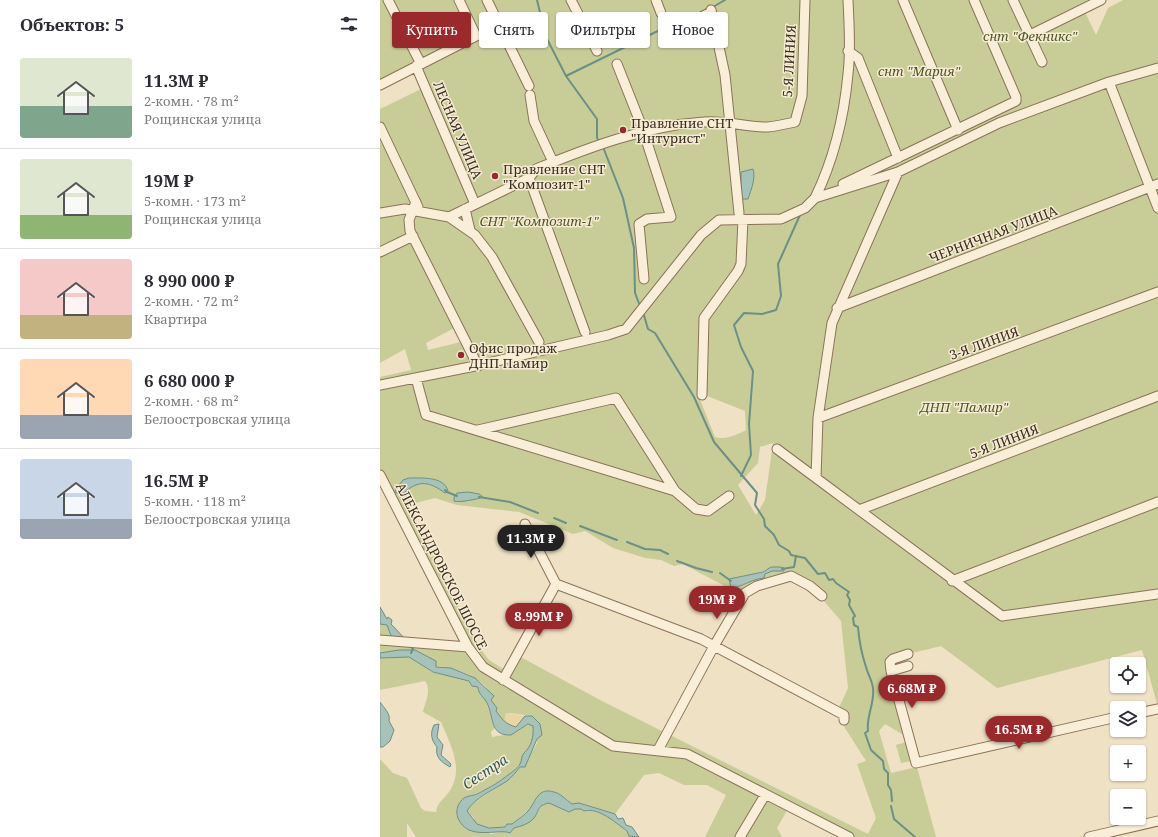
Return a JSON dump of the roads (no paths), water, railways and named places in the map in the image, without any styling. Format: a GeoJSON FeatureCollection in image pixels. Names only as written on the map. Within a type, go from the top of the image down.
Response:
{"type":"FeatureCollection","features":[{"type":"Feature","properties":{"kind":"street","name":"ЛЕСНАЯ УЛИЦА"},"geometry":{"type":"LineString","coordinates":[[388,0],[419,65],[475,204]]}},
{"type":"Feature","properties":{"kind":"street"},"geometry":{"type":"LineString","coordinates":[[380,85],[476,36],[459,0]]}},
{"type":"Feature","properties":{"kind":"street"},"geometry":{"type":"LineString","coordinates":[[487,0],[530,90],[534,121],[553,162]]}},
{"type":"Feature","properties":{"kind":"street"},"geometry":{"type":"LineString","coordinates":[[570,0],[597,51]]}},
{"type":"Feature","properties":{"kind":"street"},"geometry":{"type":"LineString","coordinates":[[656,0],[661,12]]}},
{"type":"Feature","properties":{"kind":"street","name":"5-Я ЛИНИЯ"},"geometry":{"type":"LineString","coordinates":[[729,122],[766,127],[795,122],[802,96],[805,0]]}},
{"type":"Feature","properties":{"kind":"street"},"geometry":{"type":"LineString","coordinates":[[380,385],[478,366],[608,336],[626,329],[701,235],[719,220],[741,216],[781,219],[805,208],[816,197],[828,172],[839,131],[848,73],[848,0]]}},
{"type":"Feature","properties":{"kind":"street"},"geometry":{"type":"LineString","coordinates":[[903,0],[958,130]]}},
{"type":"Feature","properties":{"kind":"street"},"geometry":{"type":"LineString","coordinates":[[816,197],[1013,104],[1016,100],[974,0]]}},
{"type":"Feature","properties":{"kind":"street"},"geometry":{"type":"LineString","coordinates":[[1013,0],[1042,62]]}},
{"type":"Feature","properties":{"kind":"street"},"geometry":{"type":"LineString","coordinates":[[1081,0],[1085,9]]}},
{"type":"Feature","properties":{"kind":"street"},"geometry":{"type":"LineString","coordinates":[[1030,35],[1101,0]]}},
{"type":"Feature","properties":{"kind":"street"},"geometry":{"type":"LineString","coordinates":[[702,394],[704,318],[738,271],[740,264],[741,216],[729,122],[725,75],[719,48]]}},
{"type":"Feature","properties":{"kind":"street"},"geometry":{"type":"LineString","coordinates":[[848,51],[858,58],[898,158]]}},
{"type":"Feature","properties":{"kind":"street"},"geometry":{"type":"LineString","coordinates":[[616,64],[643,131],[671,217],[647,219],[639,224],[644,278]]}},
{"type":"Feature","properties":{"kind":"street"},"geometry":{"type":"LineString","coordinates":[[816,197],[898,172],[999,123],[1109,82],[1158,68]]}},
{"type":"Feature","properties":{"kind":"street"},"geometry":{"type":"LineString","coordinates":[[1109,82],[1154,186],[1158,208]]}},
{"type":"Feature","properties":{"kind":"street"},"geometry":{"type":"LineString","coordinates":[[449,217],[529,178],[536,169],[601,144],[643,131],[704,122],[729,122]]}},
{"type":"Feature","properties":{"kind":"street"},"geometry":{"type":"LineString","coordinates":[[380,127],[416,208]]}},
{"type":"Feature","properties":{"kind":"street"},"geometry":{"type":"LineString","coordinates":[[816,478],[818,418],[832,323],[837,308],[898,172]]}},
{"type":"Feature","properties":{"kind":"street"},"geometry":{"type":"LineString","coordinates":[[529,178],[585,332]]}},
{"type":"Feature","properties":{"kind":"street","name":"ЧЕРНИЧНАЯ УЛИЦА"},"geometry":{"type":"LineString","coordinates":[[837,308],[1154,186]]}},
{"type":"Feature","properties":{"kind":"street"},"geometry":{"type":"LineString","coordinates":[[416,208],[409,220],[413,236],[478,366]]}},
{"type":"Feature","properties":{"kind":"street"},"geometry":{"type":"LineString","coordinates":[[380,213],[416,208],[449,217],[475,234],[492,257],[539,342]]}},
{"type":"Feature","properties":{"kind":"street"},"geometry":{"type":"LineString","coordinates":[[465,209],[470,230]]}},
{"type":"Feature","properties":{"kind":"street"},"geometry":{"type":"LineString","coordinates":[[380,252],[413,236]]}},
{"type":"Feature","properties":{"kind":"street","name":"3-Я ЛИНИЯ"},"geometry":{"type":"LineString","coordinates":[[818,418],[1158,292]]}},
{"type":"Feature","properties":{"kind":"street"},"geometry":{"type":"LineString","coordinates":[[416,378],[426,415],[675,491]]}},
{"type":"Feature","properties":{"kind":"street","name":"5-Я ЛИНИЯ"},"geometry":{"type":"LineString","coordinates":[[859,510],[1158,396]]}},
{"type":"Feature","properties":{"kind":"street"},"geometry":{"type":"LineString","coordinates":[[478,430],[616,398],[675,491],[696,509],[708,511],[729,496]]}},
{"type":"Feature","properties":{"kind":"street"},"geometry":{"type":"LineString","coordinates":[[777,449],[952,581],[1002,616],[1158,594]]}},
{"type":"Feature","properties":{"kind":"street","name":"АЛЕКСАНДРОВСКОЕ ШОССЕ"},"geometry":{"type":"LineString","coordinates":[[380,475],[468,647],[480,665],[613,746],[687,754],[849,837]]}},
{"type":"Feature","properties":{"kind":"street"},"geometry":{"type":"LineString","coordinates":[[952,581],[1158,502]]}},
{"type":"Feature","properties":{"kind":"street"},"geometry":{"type":"LineString","coordinates":[[525,524],[556,584],[714,646],[844,714],[844,720]]}},
{"type":"Feature","properties":{"kind":"street"},"geometry":{"type":"LineString","coordinates":[[658,750],[714,646],[745,593],[757,586],[791,576],[810,586],[822,596]]}},
{"type":"Feature","properties":{"kind":"street"},"geometry":{"type":"LineString","coordinates":[[503,680],[556,584]]}},
{"type":"Feature","properties":{"kind":"street"},"geometry":{"type":"LineString","coordinates":[[380,640],[468,647]]}},
{"type":"Feature","properties":{"kind":"street"},"geometry":{"type":"LineString","coordinates":[[908,654],[893,659],[890,662],[891,671],[916,764],[1110,719]]}},
{"type":"Feature","properties":{"kind":"street"},"geometry":{"type":"LineString","coordinates":[[891,671],[908,666]]}},
{"type":"Feature","properties":{"kind":"street"},"geometry":{"type":"LineString","coordinates":[[1146,712],[1158,709]]}},
{"type":"Feature","properties":{"kind":"street"},"geometry":{"type":"LineString","coordinates":[[740,837],[765,795]]}},
{"type":"Feature","properties":{"kind":"street"},"geometry":{"type":"LineString","coordinates":[[1089,837],[1158,821]]}},
{"type":"Feature","properties":{"kind":"water"},"geometry":{"type":"Polygon","coordinates":[[[753,169],[754,180],[748,199],[741,199],[741,172],[753,169]]]}},
{"type":"Feature","properties":{"kind":"water"},"geometry":{"type":"Polygon","coordinates":[[[409,478],[426,478],[437,480],[446,486],[448,491],[445,493],[429,484],[420,484],[404,493],[396,493],[395,490],[403,480],[409,478]]]}},
{"type":"Feature","properties":{"kind":"water"},"geometry":{"type":"Polygon","coordinates":[[[468,492],[479,494],[483,497],[473,500],[454,501],[454,497],[457,493],[468,492]]]}},
{"type":"Feature","properties":{"kind":"water"},"geometry":{"type":"Polygon","coordinates":[[[771,567],[784,568],[784,571],[772,571],[765,574],[764,578],[731,588],[729,579],[763,572],[771,567]]]}},
{"type":"Feature","properties":{"kind":"water"},"geometry":{"type":"Polygon","coordinates":[[[380,607],[387,619],[388,617],[392,620],[391,624],[406,640],[391,636],[387,625],[380,624],[380,607]]]}},
{"type":"Feature","properties":{"kind":"water"},"geometry":{"type":"Polygon","coordinates":[[[399,650],[415,650],[436,661],[436,667],[451,668],[475,678],[494,696],[491,700],[497,708],[496,711],[506,723],[516,727],[525,716],[532,716],[540,724],[542,735],[537,739],[525,767],[520,767],[507,781],[485,794],[470,806],[467,811],[477,824],[489,828],[505,827],[507,824],[512,824],[527,812],[541,793],[544,791],[549,791],[558,794],[572,804],[579,803],[615,814],[618,819],[623,818],[626,825],[632,827],[639,837],[629,836],[627,831],[601,813],[589,810],[584,811],[581,809],[575,809],[569,812],[549,803],[540,807],[530,822],[514,828],[510,833],[474,832],[465,827],[457,815],[460,802],[464,798],[477,794],[495,784],[521,763],[523,754],[532,741],[533,726],[528,724],[511,735],[499,732],[493,724],[489,708],[479,692],[478,687],[472,686],[469,681],[433,672],[409,657],[380,658],[380,653],[399,650]]]}},
{"type":"Feature","properties":{"kind":"water"},"geometry":{"type":"Polygon","coordinates":[[[380,702],[388,713],[389,721],[394,730],[390,741],[383,747],[380,747],[380,702]]]}},
{"type":"Feature","properties":{"kind":"water"},"geometry":{"type":"Polygon","coordinates":[[[439,724],[437,737],[443,745],[441,755],[451,764],[450,767],[439,759],[437,747],[432,739],[434,725],[439,724]]]}},
{"type":"Feature","properties":{"kind":"waterway"},"geometry":{"type":"LineString","coordinates":[[537,0],[546,37],[566,76],[597,119],[597,138],[600,142]]}},
{"type":"Feature","properties":{"kind":"waterway"},"geometry":{"type":"LineString","coordinates":[[713,7],[725,0]]}},
{"type":"Feature","properties":{"kind":"waterway"},"geometry":{"type":"LineString","coordinates":[[566,76],[658,31]]}},
{"type":"Feature","properties":{"kind":"waterway"},"geometry":{"type":"LineString","coordinates":[[603,147],[623,198],[634,248],[635,293],[640,306]]}},
{"type":"Feature","properties":{"kind":"waterway"},"geometry":{"type":"LineString","coordinates":[[741,476],[751,455],[749,424],[753,371],[741,347],[734,325],[744,313],[762,314],[776,310],[781,296],[778,264],[800,215]]}},
{"type":"Feature","properties":{"kind":"waterway"},"geometry":{"type":"LineString","coordinates":[[643,312],[648,329],[655,333],[694,397],[714,442],[757,493],[755,505],[764,519],[765,526],[774,535],[779,545],[789,551],[791,555],[805,558],[818,574],[825,573],[829,580],[833,579],[836,583],[849,592],[847,595],[850,600],[849,605],[855,616],[853,618],[854,625],[858,627],[863,658],[873,688],[873,699],[868,720],[868,731],[865,733],[871,750],[883,761],[884,769],[888,773],[888,785],[891,790],[892,801]]}},
{"type":"Feature","properties":{"kind":"waterway"},"geometry":{"type":"LineString","coordinates":[[445,490],[457,496]]}},
{"type":"Feature","properties":{"kind":"waterway"},"geometry":{"type":"LineString","coordinates":[[479,497],[510,502],[538,513]]}},
{"type":"Feature","properties":{"kind":"waterway"},"geometry":{"type":"LineString","coordinates":[[554,518],[566,523]]}},
{"type":"Feature","properties":{"kind":"waterway"},"geometry":{"type":"LineString","coordinates":[[580,526],[617,540]]}},
{"type":"Feature","properties":{"kind":"waterway"},"geometry":{"type":"LineString","coordinates":[[627,542],[645,549],[660,550],[668,554]]}},
{"type":"Feature","properties":{"kind":"waterway"},"geometry":{"type":"LineString","coordinates":[[782,569],[794,567],[796,556]]}},
{"type":"Feature","properties":{"kind":"waterway"},"geometry":{"type":"LineString","coordinates":[[677,561],[712,572]]}},
{"type":"Feature","properties":{"kind":"waterway"},"geometry":{"type":"LineString","coordinates":[[720,573],[731,581]]}},
{"type":"Feature","properties":{"kind":"waterway"},"geometry":{"type":"LineString","coordinates":[[409,645],[413,649],[411,653]]}},
{"type":"Feature","properties":{"kind":"waterway"},"geometry":{"type":"LineString","coordinates":[[891,806],[894,819],[915,837]]}},
{"type":"Feature","properties":{"kind":"place","name":"Правление СНТ \"Интурист\""},"geometry":{"type":"Point","coordinates":[623,130]}},
{"type":"Feature","properties":{"kind":"place","name":"Правление СНТ \"Композит-1\""},"geometry":{"type":"Point","coordinates":[495,176]}},
{"type":"Feature","properties":{"kind":"place","name":"Офис продаж ДНП Памир"},"geometry":{"type":"Point","coordinates":[461,355]}},
{"type":"Feature","properties":{"kind":"park label","name":"снт \"Фекникс\""},"geometry":{"type":"Point","coordinates":[1030,36]}},
{"type":"Feature","properties":{"kind":"park label","name":"снт \"Мария\""},"geometry":{"type":"Point","coordinates":[919,71]}},
{"type":"Feature","properties":{"kind":"park label","name":"СНТ \"Композит-1\""},"geometry":{"type":"Point","coordinates":[539,221]}},
{"type":"Feature","properties":{"kind":"park label","name":"ДНП \"Памир\""},"geometry":{"type":"Point","coordinates":[964,407]}},
{"type":"Feature","properties":{"kind":"water label","name":"Сестра"},"geometry":{"type":"Point","coordinates":[485,772]}}]}
